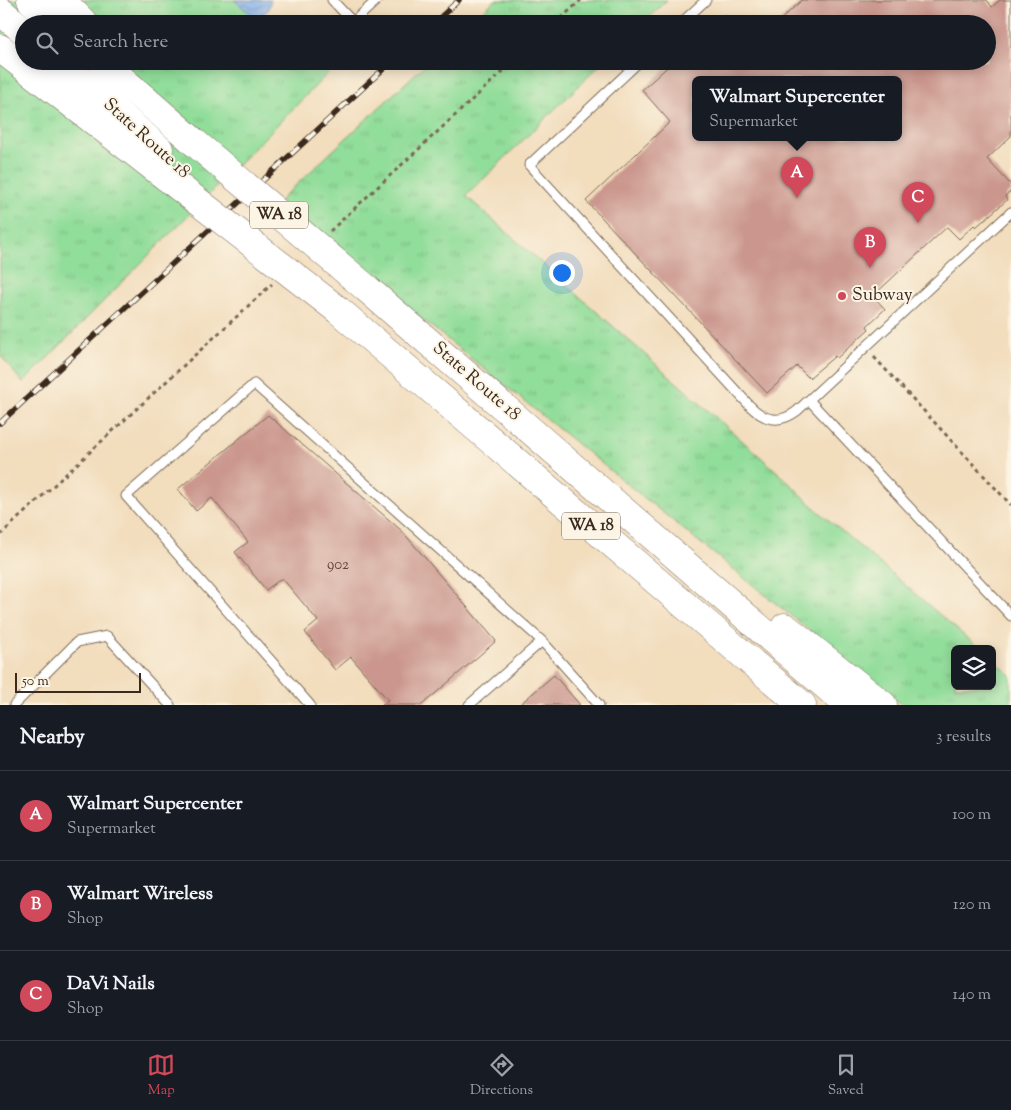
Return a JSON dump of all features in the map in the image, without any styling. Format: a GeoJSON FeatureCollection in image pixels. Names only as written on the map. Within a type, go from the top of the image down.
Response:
{"type":"FeatureCollection","features":[{"type":"Feature","properties":{"kind":"highway"},"geometry":{"type":"LineString","coordinates":[[31,0],[48,15]]}},
{"type":"Feature","properties":{"kind":"highway"},"geometry":{"type":"LineString","coordinates":[[61,0],[76,15]]}},
{"type":"Feature","properties":{"kind":"highway"},"geometry":{"type":"LineString","coordinates":[[0,11],[15,24]]}},
{"type":"Feature","properties":{"kind":"highway"},"geometry":{"type":"LineString","coordinates":[[0,48],[15,55]]}},
{"type":"Feature","properties":{"kind":"highway"},"geometry":{"type":"LineString","coordinates":[[0,58],[15,62]]}},
{"type":"Feature","properties":{"kind":"highway","name":"State Route 18"},"geometry":{"type":"LineString","coordinates":[[49,70],[338,310],[799,703]]}},
{"type":"Feature","properties":{"kind":"highway","name":"State Route 18"},"geometry":{"type":"LineString","coordinates":[[112,70],[459,367],[848,705]]}},
{"type":"Feature","properties":{"kind":"highway"},"geometry":{"type":"LineString","coordinates":[[128,70],[194,142]]}},
{"type":"Feature","properties":{"kind":"highway"},"geometry":{"type":"LineString","coordinates":[[459,367],[884,705]]}},
{"type":"Feature","properties":{"kind":"lane"},"geometry":{"type":"LineString","coordinates":[[332,0],[346,15]]}},
{"type":"Feature","properties":{"kind":"lane"},"geometry":{"type":"LineString","coordinates":[[361,15],[377,0]]}},
{"type":"Feature","properties":{"kind":"lane"},"geometry":{"type":"LineString","coordinates":[[690,15],[706,0]]}},
{"type":"Feature","properties":{"kind":"lane"},"geometry":{"type":"LineString","coordinates":[[630,70],[529,165],[755,411],[767,418],[783,419],[797,411],[1011,212]]}},
{"type":"Feature","properties":{"kind":"lane"},"geometry":{"type":"LineString","coordinates":[[310,705],[126,496],[254,384],[542,642],[599,705]]}},
{"type":"Feature","properties":{"kind":"lane"},"geometry":{"type":"LineString","coordinates":[[809,400],[1011,616]]}},
{"type":"Feature","properties":{"kind":"lane"},"geometry":{"type":"LineString","coordinates":[[14,705],[76,642],[106,636],[170,705]]}},
{"type":"Feature","properties":{"kind":"lane"},"geometry":{"type":"LineString","coordinates":[[469,705],[542,642]]}},
{"type":"Feature","properties":{"kind":"path"},"geometry":{"type":"LineString","coordinates":[[565,15],[581,0]]}},
{"type":"Feature","properties":{"kind":"path"},"geometry":{"type":"LineString","coordinates":[[323,237],[504,70]]}},
{"type":"Feature","properties":{"kind":"path"},"geometry":{"type":"LineString","coordinates":[[0,535],[279,278]]}},
{"type":"Feature","properties":{"kind":"path"},"geometry":{"type":"LineString","coordinates":[[865,348],[1011,505]]}},
{"type":"Feature","properties":{"kind":"green space"},"geometry":{"type":"Polygon","coordinates":[[[0,0],[246,0],[265,15],[15,15],[15,70],[331,70],[23,383],[0,355],[0,0]]]}},
{"type":"Feature","properties":{"kind":"green space"},"geometry":{"type":"Polygon","coordinates":[[[495,0],[667,0],[651,15],[479,15],[495,0]]]}},
{"type":"Feature","properties":{"kind":"green space"},"geometry":{"type":"Polygon","coordinates":[[[419,70],[595,70],[466,196],[782,476],[818,511],[975,645],[951,645],[951,690],[996,690],[996,662],[1011,675],[1011,705],[902,705],[386,290],[279,201],[419,70]]]}},
{"type":"Feature","properties":{"kind":"water"},"geometry":{"type":"Polygon","coordinates":[[[234,0],[271,0],[268,10],[261,15],[252,15],[234,0]]]}},
{"type":"Feature","properties":{"kind":"building"},"geometry":{"type":"Polygon","coordinates":[[[802,0],[987,0],[992,7],[1000,0],[1011,0],[1011,136],[987,159],[1011,185],[1011,191],[1005,196],[1007,200],[959,239],[947,227],[873,296],[885,309],[867,326],[869,329],[837,358],[835,356],[809,378],[797,366],[767,393],[586,201],[670,122],[642,90],[664,70],[996,70],[996,15],[786,15],[802,0]]]}},
{"type":"Feature","properties":{"kind":"building"},"geometry":{"type":"Polygon","coordinates":[[[268,415],[402,531],[496,641],[422,705],[382,705],[388,700],[351,657],[335,670],[305,632],[318,621],[282,578],[266,590],[235,552],[248,542],[212,498],[196,511],[178,489],[268,415]]]}},
{"type":"Feature","properties":{"kind":"building"},"geometry":{"type":"Polygon","coordinates":[[[554,675],[580,705],[519,705],[554,675]]]}},
{"type":"Feature","properties":{"kind":"railway"},"geometry":{"type":"LineString","coordinates":[[443,15],[459,0]]}},
{"type":"Feature","properties":{"kind":"railway"},"geometry":{"type":"LineString","coordinates":[[0,423],[382,70]]}},
{"type":"Feature","properties":{"kind":"place","name":"Walmart Supercenter"},"geometry":{"type":"Point","coordinates":[797,198]}},
{"type":"Feature","properties":{"kind":"place","name":"DaVi Nails"},"geometry":{"type":"Point","coordinates":[918,223]}},
{"type":"Feature","properties":{"kind":"place","name":"Walmart Wireless"},"geometry":{"type":"Point","coordinates":[870,268]}},
{"type":"Feature","properties":{"kind":"place","name":"Subway"},"geometry":{"type":"Point","coordinates":[842,296]}}]}
